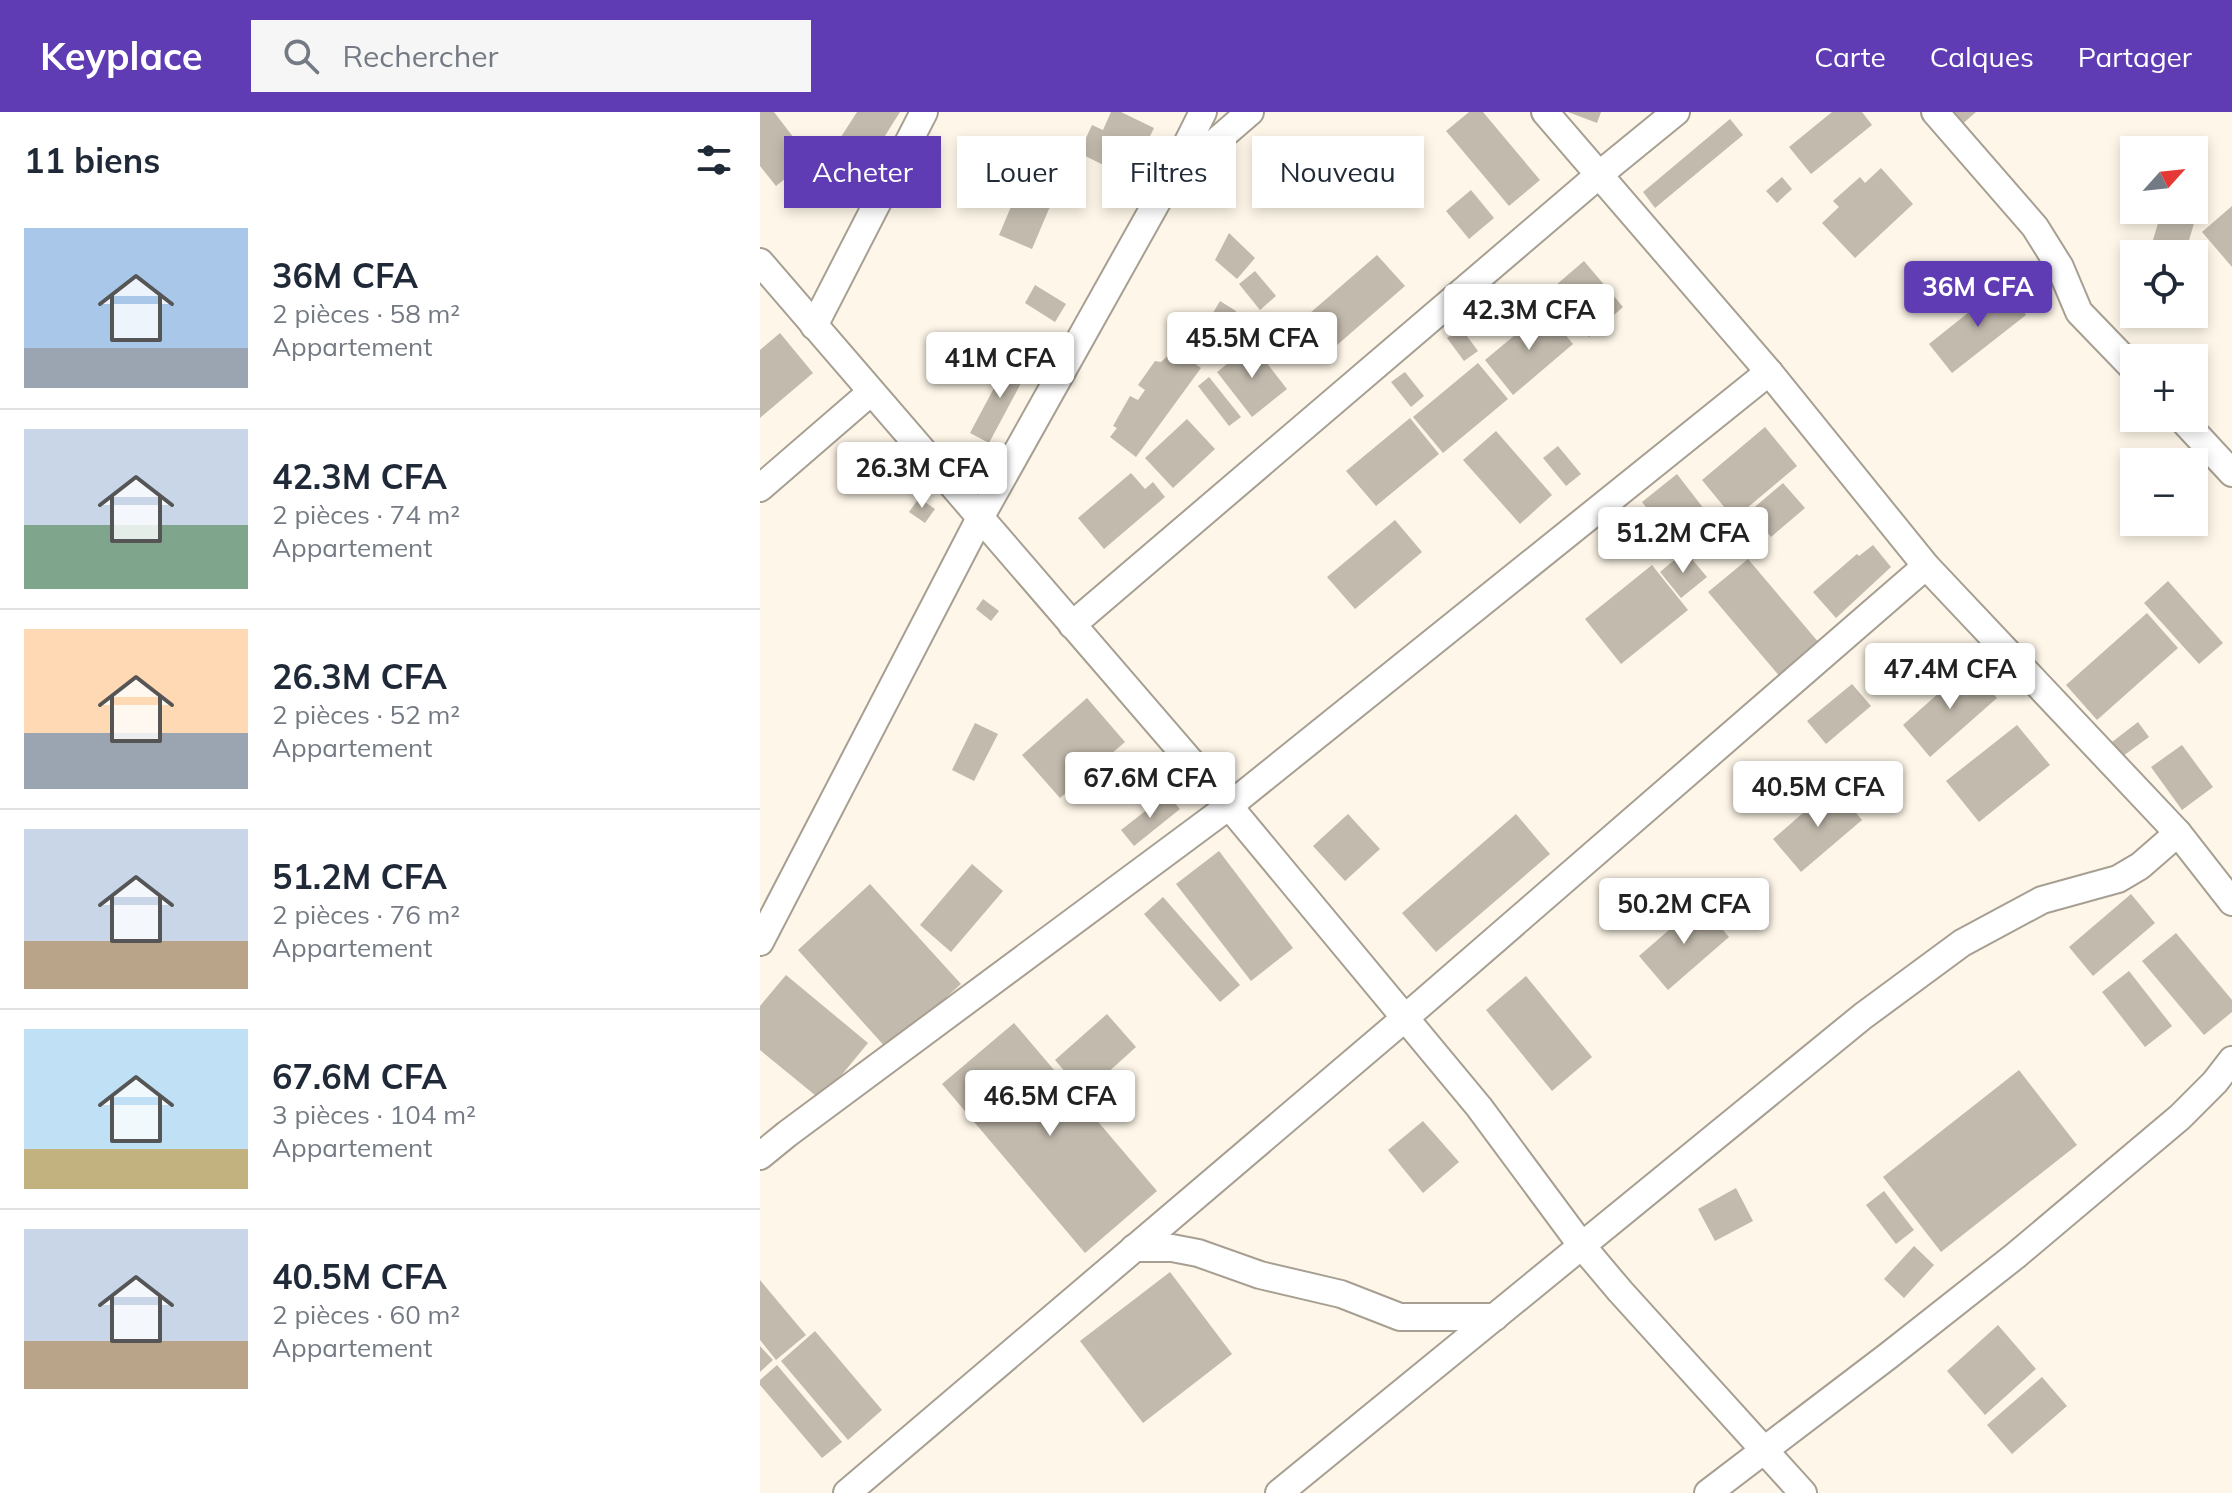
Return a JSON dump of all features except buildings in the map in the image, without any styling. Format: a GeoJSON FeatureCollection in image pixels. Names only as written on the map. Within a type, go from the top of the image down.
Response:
{"type":"FeatureCollection","features":[{"type":"Feature","properties":{"kind":"street"},"geometry":{"type":"LineString","coordinates":[[814,326],[924,112]]}},
{"type":"Feature","properties":{"kind":"street"},"geometry":{"type":"LineString","coordinates":[[1191,136],[1203,112]]}},
{"type":"Feature","properties":{"kind":"street"},"geometry":{"type":"LineString","coordinates":[[1222,136],[1250,112]]}},
{"type":"Feature","properties":{"kind":"street"},"geometry":{"type":"LineString","coordinates":[[1545,112],[1769,372],[1926,566],[2178,833],[2232,902]]}},
{"type":"Feature","properties":{"kind":"street"},"geometry":{"type":"LineString","coordinates":[[1072,625],[1676,112]]}},
{"type":"Feature","properties":{"kind":"street"},"geometry":{"type":"LineString","coordinates":[[1935,112],[2035,227],[2060,267],[2079,312],[2120,354]]}},
{"type":"Feature","properties":{"kind":"street"},"geometry":{"type":"LineString","coordinates":[[760,942],[980,518],[1154,208]]}},
{"type":"Feature","properties":{"kind":"street"},"geometry":{"type":"LineString","coordinates":[[760,262],[1229,806],[1479,1107],[1582,1246],[1620,1291],[1803,1493]]}},
{"type":"Feature","properties":{"kind":"street"},"geometry":{"type":"LineString","coordinates":[[760,1156],[1229,806],[1769,372]]}},
{"type":"Feature","properties":{"kind":"street"},"geometry":{"type":"LineString","coordinates":[[760,488],[871,392]]}},
{"type":"Feature","properties":{"kind":"street"},"geometry":{"type":"LineString","coordinates":[[2196,432],[2227,460]]}},
{"type":"Feature","properties":{"kind":"street"},"geometry":{"type":"LineString","coordinates":[[847,1493],[1405,1018],[1926,566]]}},
{"type":"Feature","properties":{"kind":"street"},"geometry":{"type":"LineString","coordinates":[[1279,1493],[1863,1016],[1962,943],[2042,900],[2118,879],[2140,866],[2178,833]]}},
{"type":"Feature","properties":{"kind":"street"},"geometry":{"type":"LineString","coordinates":[[1708,1493],[2015,1256],[2180,1117],[2232,1060]]}},
{"type":"Feature","properties":{"kind":"street"},"geometry":{"type":"LineString","coordinates":[[1134,1248],[1172,1248],[1198,1253],[1260,1275],[1341,1294],[1400,1317],[1495,1317]]}}]}
